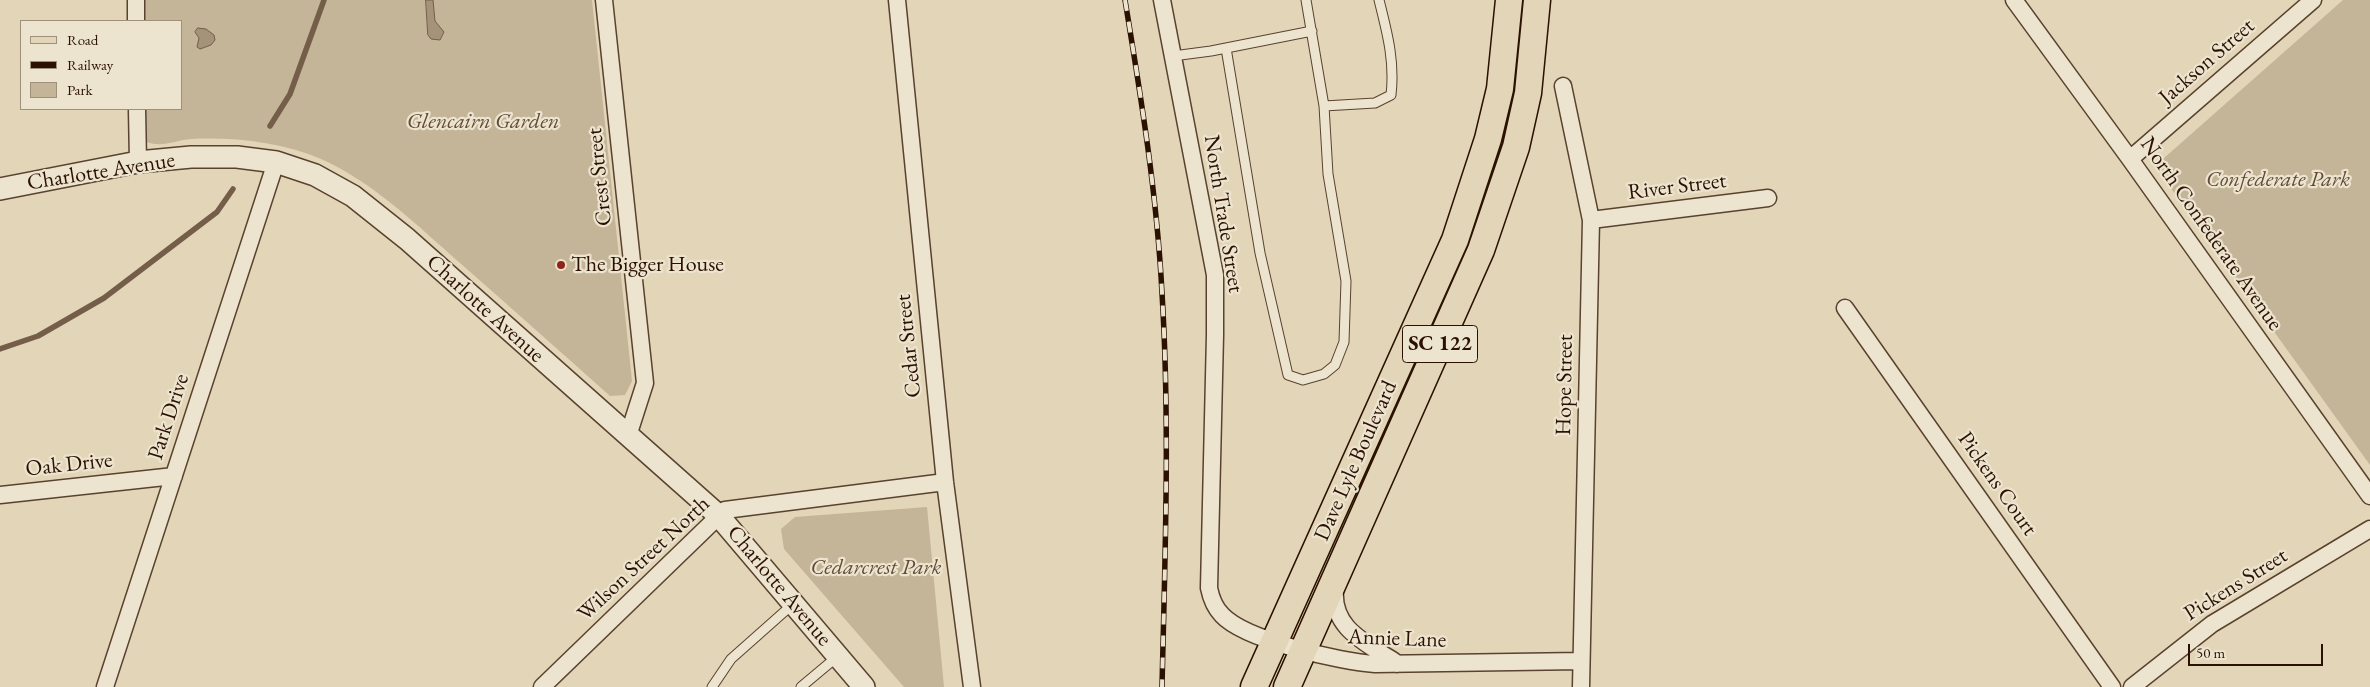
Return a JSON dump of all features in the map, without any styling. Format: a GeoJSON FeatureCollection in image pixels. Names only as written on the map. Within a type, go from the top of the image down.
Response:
{"type":"FeatureCollection","features":[{"type":"Feature","properties":{"kind":"main road","name":"Dave Lyle Boulevard"},"geometry":{"type":"LineString","coordinates":[[1254,687],[1454,240],[1488,139],[1500,89],[1508,0]]}},
{"type":"Feature","properties":{"kind":"main road","name":"Dave Lyle Boulevard"},"geometry":{"type":"LineString","coordinates":[[1287,687],[1481,250],[1516,146],[1528,93],[1537,0]]}},
{"type":"Feature","properties":{"kind":"street"},"geometry":{"type":"LineString","coordinates":[[136,0],[136,20]]}},
{"type":"Feature","properties":{"kind":"street","name":"Crest Street"},"geometry":{"type":"LineString","coordinates":[[604,0],[644,383],[628,436]]}},
{"type":"Feature","properties":{"kind":"street","name":"Cedar Street"},"geometry":{"type":"LineString","coordinates":[[897,0],[945,482],[972,687]]}},
{"type":"Feature","properties":{"kind":"street","name":"North Trade Street"},"geometry":{"type":"LineString","coordinates":[[1162,0],[1215,275],[1210,558]]}},
{"type":"Feature","properties":{"kind":"street","name":"North Confederate Avenue"},"geometry":{"type":"LineString","coordinates":[[2014,0],[2130,159],[2370,496]]}},
{"type":"Feature","properties":{"kind":"street","name":"Jackson Street"},"geometry":{"type":"LineString","coordinates":[[2130,159],[2313,0]]}},
{"type":"Feature","properties":{"kind":"street","name":"Hope Street"},"geometry":{"type":"LineString","coordinates":[[1563,86],[1590,220],[1581,687]]}},
{"type":"Feature","properties":{"kind":"street"},"geometry":{"type":"LineString","coordinates":[[137,110],[138,162]]}},
{"type":"Feature","properties":{"kind":"street","name":"Charlotte Avenue"},"geometry":{"type":"LineString","coordinates":[[0,189],[138,162],[190,157],[237,157],[276,162],[316,175],[353,196],[407,239],[718,515],[864,687]]}},
{"type":"Feature","properties":{"kind":"street","name":"Park Drive"},"geometry":{"type":"LineString","coordinates":[[105,687],[276,162]]}},
{"type":"Feature","properties":{"kind":"street","name":"River Street"},"geometry":{"type":"LineString","coordinates":[[1590,220],[1768,198]]}},
{"type":"Feature","properties":{"kind":"street","name":"Pickens Court"},"geometry":{"type":"LineString","coordinates":[[1845,308],[2112,687]]}},
{"type":"Feature","properties":{"kind":"street","name":"Oak Drive"},"geometry":{"type":"LineString","coordinates":[[0,495],[174,476]]}},
{"type":"Feature","properties":{"kind":"street","name":"Wilson Street North"},"geometry":{"type":"LineString","coordinates":[[542,687],[725,510],[945,482]]}},
{"type":"Feature","properties":{"kind":"street","name":"Pickens Street"},"geometry":{"type":"LineString","coordinates":[[2132,687],[2212,624],[2370,529]]}},
{"type":"Feature","properties":{"kind":"street","name":"Annie Lane"},"geometry":{"type":"LineString","coordinates":[[1210,558],[1209,588],[1212,600],[1221,615],[1243,628],[1274,642],[1302,650],[1346,662],[1397,664],[1581,661]]}},
{"type":"Feature","properties":{"kind":"street"},"geometry":{"type":"LineString","coordinates":[[1336,576],[1334,600],[1342,624],[1368,646],[1397,664]]}},
{"type":"Feature","properties":{"kind":"lane"},"geometry":{"type":"LineString","coordinates":[[1226,48],[1260,253],[1282,356],[1288,375],[1303,380],[1324,374],[1335,365],[1344,342],[1346,281],[1328,174],[1324,106],[1306,0]]}},
{"type":"Feature","properties":{"kind":"lane"},"geometry":{"type":"LineString","coordinates":[[1324,106],[1375,103],[1390,95],[1393,79],[1392,52],[1379,0]]}},
{"type":"Feature","properties":{"kind":"lane"},"geometry":{"type":"LineString","coordinates":[[1173,56],[1226,48],[1312,31]]}},
{"type":"Feature","properties":{"kind":"lane"},"geometry":{"type":"LineString","coordinates":[[712,687],[731,659],[793,604]]}},
{"type":"Feature","properties":{"kind":"lane"},"geometry":{"type":"LineString","coordinates":[[802,687],[838,656]]}},
{"type":"Feature","properties":{"kind":"green space","name":"Glencairn Garden"},"geometry":{"type":"Polygon","coordinates":[[[144,0],[592,0],[632,381],[625,395],[610,396],[411,220],[377,192],[340,169],[306,153],[257,142],[191,139],[164,144],[147,142],[144,128],[144,110],[182,110],[182,20],[144,20],[144,0]]]}},
{"type":"Feature","properties":{"kind":"green space","name":"Confederate Park"},"geometry":{"type":"Polygon","coordinates":[[[2343,0],[2370,0],[2370,465],[2155,166],[2343,0]]]}},
{"type":"Feature","properties":{"kind":"green space","name":"Cedarcrest Park"},"geometry":{"type":"Polygon","coordinates":[[[927,507],[944,687],[904,687],[784,549],[781,529],[795,517],[927,507]]]}},
{"type":"Feature","properties":{"kind":"shaded area"},"geometry":{"type":"Polygon","coordinates":[[[426,0],[433,0],[435,21],[444,32],[440,40],[431,39],[428,35],[426,0]]]}},
{"type":"Feature","properties":{"kind":"shaded area"},"geometry":{"type":"Polygon","coordinates":[[[198,28],[206,29],[214,35],[215,40],[211,45],[200,49],[197,47],[199,38],[195,32],[198,28]]]}},
{"type":"Feature","properties":{"kind":"waterway"},"geometry":{"type":"LineString","coordinates":[[270,126],[290,94],[324,0]]}},
{"type":"Feature","properties":{"kind":"waterway"},"geometry":{"type":"LineString","coordinates":[[0,349],[38,336],[104,298],[217,212],[233,189]]}},
{"type":"Feature","properties":{"kind":"railway"},"geometry":{"type":"LineString","coordinates":[[1125,0],[1152,183],[1162,293],[1166,391],[1162,687]]}},
{"type":"Feature","properties":{"kind":"place","name":"The Bigger House"},"geometry":{"type":"Point","coordinates":[561,265]}}]}
